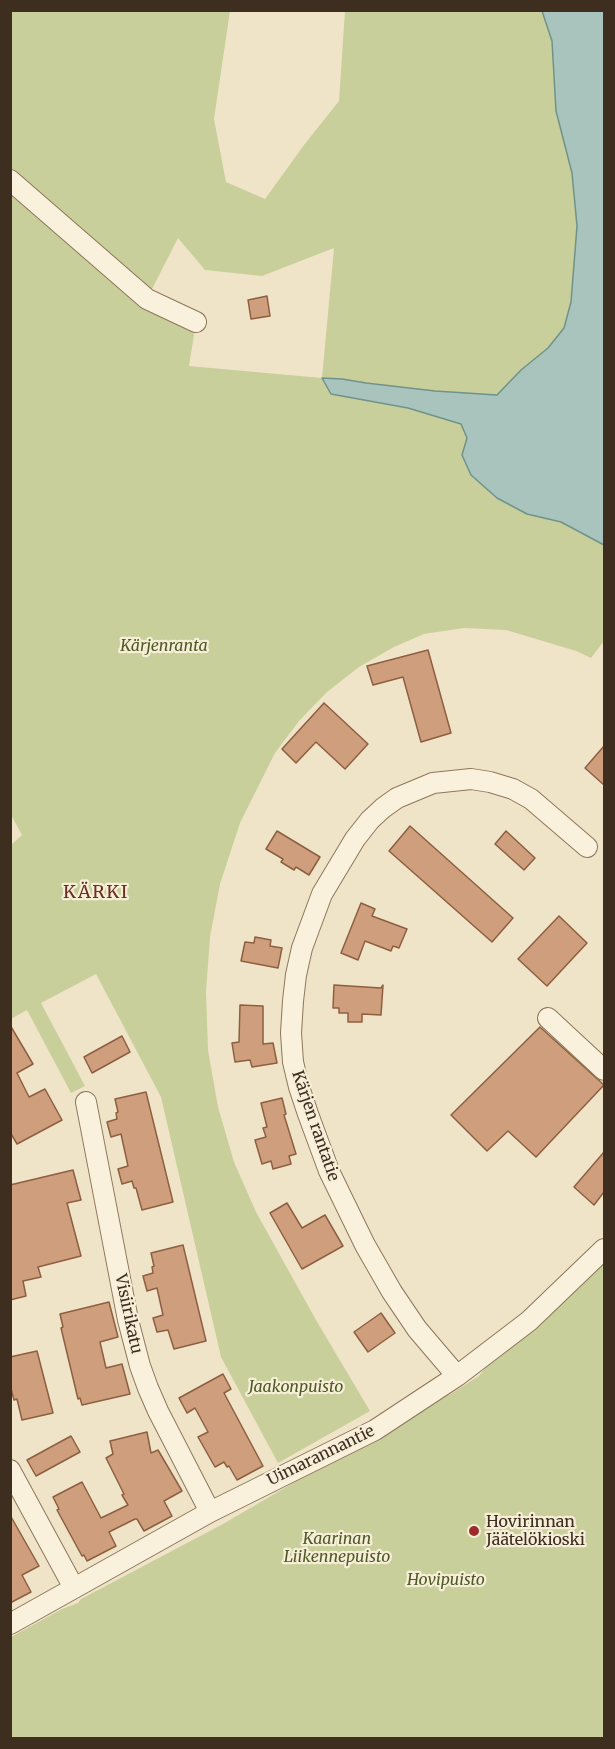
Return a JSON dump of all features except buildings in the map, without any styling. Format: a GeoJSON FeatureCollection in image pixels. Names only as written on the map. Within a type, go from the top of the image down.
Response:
{"type":"FeatureCollection","features":[{"type":"Feature","properties":{"kind":"street"},"geometry":{"type":"LineString","coordinates":[[10,180],[147,299],[196,322]]}},
{"type":"Feature","properties":{"kind":"street","name":"Kärjen rantatie"},"geometry":{"type":"LineString","coordinates":[[457,1376],[417,1329],[365,1245],[329,1171],[308,1114],[293,1062],[291,1033],[292,1001],[302,948],[322,894],[355,839],[370,820],[397,798],[433,783],[471,779],[513,789],[531,799],[587,847]]}},
{"type":"Feature","properties":{"kind":"street"},"geometry":{"type":"LineString","coordinates":[[548,1018],[604,1070]]}},
{"type":"Feature","properties":{"kind":"street","name":"Visiirikatu"},"geometry":{"type":"LineString","coordinates":[[86,1102],[128,1320],[140,1365],[158,1411],[210,1512]]}},
{"type":"Feature","properties":{"kind":"street","name":"Uimarannantie"},"geometry":{"type":"LineString","coordinates":[[10,1624],[210,1512],[375,1430],[457,1376],[528,1321],[604,1250]]}},
{"type":"Feature","properties":{"kind":"street"},"geometry":{"type":"LineString","coordinates":[[10,1470],[74,1588]]}},
{"type":"Feature","properties":{"kind":"green space"},"geometry":{"type":"Polygon","coordinates":[[[11,11],[230,11],[214,119],[226,182],[265,199],[339,101],[345,11],[604,11],[604,406],[435,391],[342,379],[323,379],[331,394],[443,417],[542,425],[604,490],[604,641],[591,658],[576,651],[506,630],[464,628],[424,634],[394,647],[359,667],[327,692],[299,721],[275,753],[240,823],[220,884],[210,937],[206,992],[208,1050],[218,1107],[234,1162],[256,1212],[370,1411],[278,1463],[221,1357],[161,1097],[96,974],[41,1003],[85,1086],[71,1093],[27,1010],[11,1019],[11,845],[22,835],[10,813],[11,11]],[[178,238],[147,299],[196,322],[189,366],[322,378],[334,248],[262,276],[205,270],[178,238]]]}},
{"type":"Feature","properties":{"kind":"green space","name":"Hovipuisto"},"geometry":{"type":"Polygon","coordinates":[[[604,1261],[604,1738],[11,1738],[11,1637],[223,1524],[479,1376],[488,1364],[604,1261]]]}},
{"type":"Feature","properties":{"kind":"water"},"geometry":{"type":"Polygon","coordinates":[[[542,11],[604,11],[604,545],[561,522],[527,514],[497,498],[471,475],[462,455],[467,438],[461,424],[408,408],[331,394],[322,378],[435,391],[497,395],[521,370],[548,348],[564,328],[571,302],[577,226],[572,173],[556,111],[552,41],[542,11]]]}},
{"type":"Feature","properties":{"kind":"place","name":"Hovirinnan Jäätelökioski"},"geometry":{"type":"Point","coordinates":[474,1531]}},
{"type":"Feature","properties":{"kind":"district","name":"KÄRKI"},"geometry":{"type":"Point","coordinates":[96,893]}},
{"type":"Feature","properties":{"kind":"park label","name":"Kärjenranta"},"geometry":{"type":"Point","coordinates":[164,646]}},
{"type":"Feature","properties":{"kind":"park label","name":"Jaakonpuisto"},"geometry":{"type":"Point","coordinates":[296,1387]}},
{"type":"Feature","properties":{"kind":"park label","name":"Kaarinan Liikennepuisto"},"geometry":{"type":"Point","coordinates":[337,1548]}}]}
